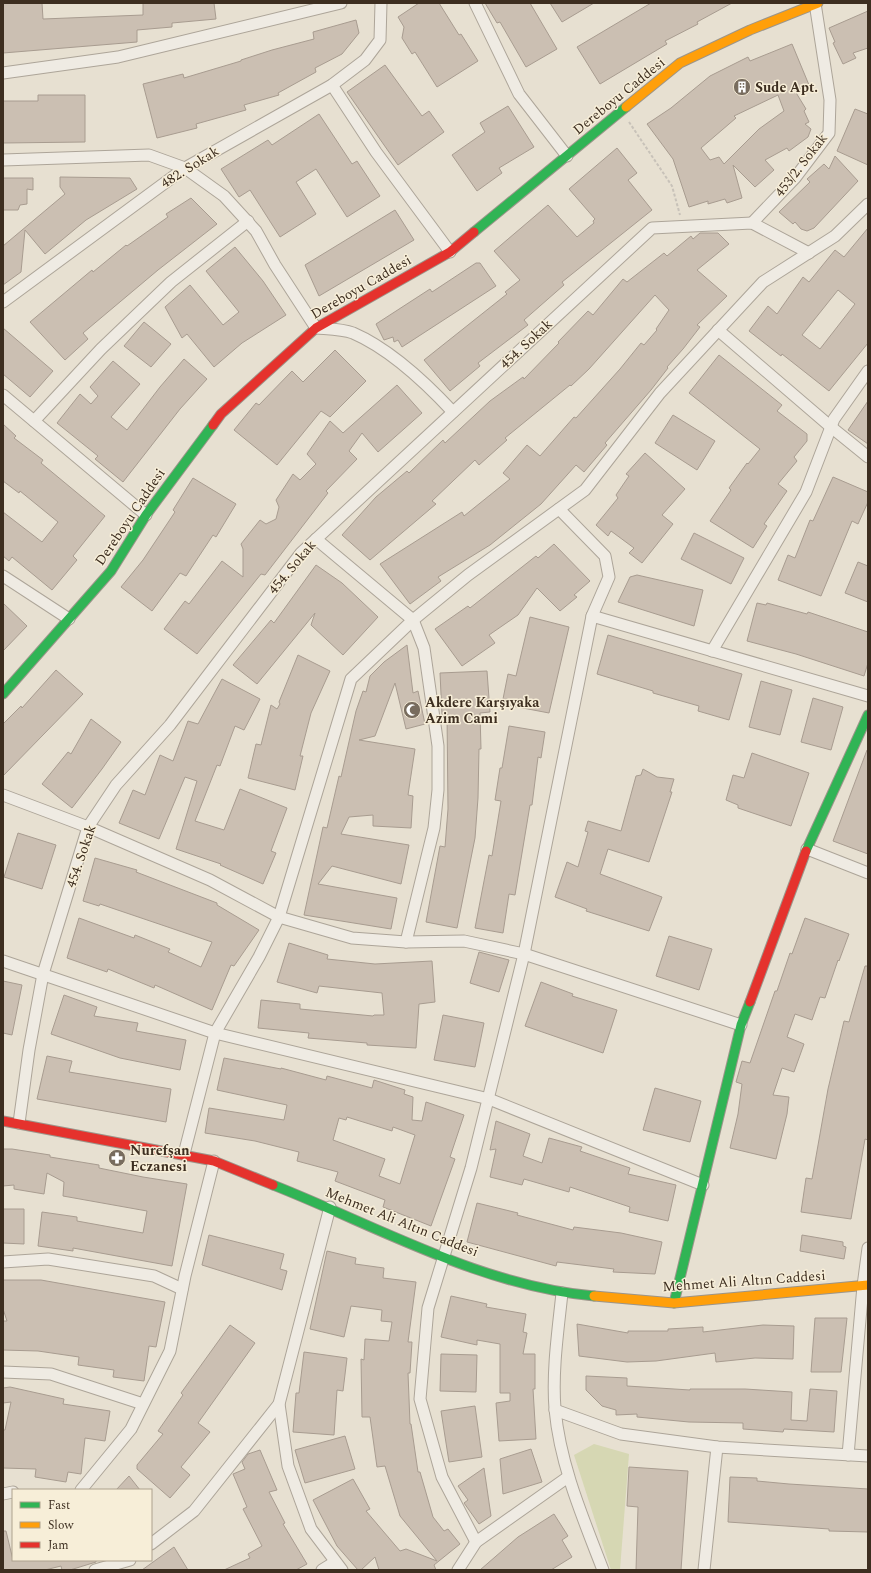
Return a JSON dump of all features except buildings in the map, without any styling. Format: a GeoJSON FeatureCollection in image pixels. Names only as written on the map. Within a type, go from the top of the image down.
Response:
{"type":"FeatureCollection","features":[{"type":"Feature","properties":{"kind":"street"},"geometry":{"type":"LineString","coordinates":[[3,72],[118,57],[341,3]]}},
{"type":"Feature","properties":{"kind":"street","name":"482. Sokak"},"geometry":{"type":"LineString","coordinates":[[3,302],[185,168],[332,85],[365,60],[380,40],[381,3]]}},
{"type":"Feature","properties":{"kind":"street"},"geometry":{"type":"LineString","coordinates":[[475,3],[519,94],[567,156]]}},
{"type":"Feature","properties":{"kind":"street","name":"Dereboyu Caddesi"},"geometry":{"type":"LineString","coordinates":[[3,694],[111,571],[146,515],[221,414],[316,328],[450,252],[680,64],[750,30],[816,3]]}},
{"type":"Feature","properties":{"kind":"street","name":"453/2. Sokak"},"geometry":{"type":"LineString","coordinates":[[752,223],[795,178],[829,133],[830,100],[816,3]]}},
{"type":"Feature","properties":{"kind":"street"},"geometry":{"type":"LineString","coordinates":[[332,85],[376,152],[450,252]]}},
{"type":"Feature","properties":{"kind":"street"},"geometry":{"type":"LineString","coordinates":[[3,160],[149,155],[185,168],[224,196],[248,221],[256,231],[275,265],[316,328],[352,332],[385,352],[422,379],[453,412]]}},
{"type":"Feature","properties":{"kind":"street"},"geometry":{"type":"LineString","coordinates":[[184,1154],[214,1033],[259,957],[280,917],[350,679],[413,620],[468,575],[585,490],[660,393],[763,282],[835,236],[868,204]]}},
{"type":"Feature","properties":{"kind":"street"},"geometry":{"type":"LineString","coordinates":[[34,422],[101,349],[171,282],[248,221]]}},
{"type":"Feature","properties":{"kind":"street","name":"454. Sokak"},"geometry":{"type":"LineString","coordinates":[[19,1123],[29,1050],[43,974],[88,827],[116,785],[170,725],[301,553],[652,228],[752,223],[809,252]]}},
{"type":"Feature","properties":{"kind":"street"},"geometry":{"type":"LineString","coordinates":[[718,330],[868,457]]}},
{"type":"Feature","properties":{"kind":"street"},"geometry":{"type":"LineString","coordinates":[[712,651],[806,492],[834,419],[868,371]]}},
{"type":"Feature","properties":{"kind":"street"},"geometry":{"type":"LineString","coordinates":[[3,395],[146,515]]}},
{"type":"Feature","properties":{"kind":"street"},"geometry":{"type":"LineString","coordinates":[[476,1542],[442,1477],[420,1399],[428,1308],[471,1168],[489,1099],[524,954],[592,616],[610,577],[605,556],[559,509]]}},
{"type":"Feature","properties":{"kind":"street"},"geometry":{"type":"LineString","coordinates":[[316,539],[413,620],[424,648],[438,746],[438,790],[434,828],[406,942]]}},
{"type":"Feature","properties":{"kind":"street"},"geometry":{"type":"LineString","coordinates":[[3,576],[69,619]]}},
{"type":"Feature","properties":{"kind":"street"},"geometry":{"type":"LineString","coordinates":[[592,616],[868,696]]}},
{"type":"Feature","properties":{"kind":"street"},"geometry":{"type":"LineString","coordinates":[[674,1303],[741,1025],[807,849],[868,715]]}},
{"type":"Feature","properties":{"kind":"street"},"geometry":{"type":"LineString","coordinates":[[3,795],[88,827],[210,880],[280,917],[352,938],[406,942],[464,941],[524,954],[741,1025]]}},
{"type":"Feature","properties":{"kind":"street"},"geometry":{"type":"LineString","coordinates":[[807,849],[868,873]]}},
{"type":"Feature","properties":{"kind":"street"},"geometry":{"type":"LineString","coordinates":[[3,961],[214,1033],[489,1099],[703,1185]]}},
{"type":"Feature","properties":{"kind":"street","name":"Mehmet Ali Altın Caddesi"},"geometry":{"type":"LineString","coordinates":[[3,1121],[184,1154],[214,1161],[330,1207],[443,1257],[516,1281],[562,1293],[674,1303],[865,1285]]}},
{"type":"Feature","properties":{"kind":"street"},"geometry":{"type":"LineString","coordinates":[[82,1489],[131,1429],[170,1351],[182,1289],[214,1161]]}},
{"type":"Feature","properties":{"kind":"street"},"geometry":{"type":"LineString","coordinates":[[322,1570],[338,1566],[311,1529],[288,1466],[279,1404],[330,1207]]}},
{"type":"Feature","properties":{"kind":"street"},"geometry":{"type":"LineString","coordinates":[[848,1454],[868,1248]]}},
{"type":"Feature","properties":{"kind":"street"},"geometry":{"type":"LineString","coordinates":[[3,1262],[48,1259],[154,1276],[182,1289]]}},
{"type":"Feature","properties":{"kind":"street"},"geometry":{"type":"LineString","coordinates":[[562,1293],[555,1368],[555,1410],[568,1477],[602,1570]]}},
{"type":"Feature","properties":{"kind":"street"},"geometry":{"type":"LineString","coordinates":[[3,1372],[51,1374],[143,1404]]}},
{"type":"Feature","properties":{"kind":"street"},"geometry":{"type":"LineString","coordinates":[[152,1543],[194,1511],[279,1404]]}},
{"type":"Feature","properties":{"kind":"street"},"geometry":{"type":"LineString","coordinates":[[555,1410],[621,1434],[717,1447],[868,1456]]}},
{"type":"Feature","properties":{"kind":"street"},"geometry":{"type":"LineString","coordinates":[[704,1570],[717,1447]]}},
{"type":"Feature","properties":{"kind":"street"},"geometry":{"type":"LineString","coordinates":[[458,1570],[476,1542],[568,1477]]}},
{"type":"Feature","properties":{"kind":"street"},"geometry":{"type":"LineString","coordinates":[[95,1570],[128,1563]]}},
{"type":"Feature","properties":{"kind":"path"},"geometry":{"type":"LineString","coordinates":[[622,111],[672,186],[684,226]]}},
{"type":"Feature","properties":{"kind":"green space"},"geometry":{"type":"Polygon","coordinates":[[[594,1444],[629,1454],[620,1570],[611,1570],[574,1455],[594,1444]]]}},
{"type":"Feature","properties":{"kind":"traffic: fast"},"geometry":{"type":"LineString","coordinates":[[474,232],[626,107]]}},
{"type":"Feature","properties":{"kind":"traffic: fast"},"geometry":{"type":"LineString","coordinates":[[3,694],[111,571],[146,515],[213,425]]}},
{"type":"Feature","properties":{"kind":"traffic: fast"},"geometry":{"type":"LineString","coordinates":[[806,851],[868,715]]}},
{"type":"Feature","properties":{"kind":"traffic: fast"},"geometry":{"type":"LineString","coordinates":[[674,1303],[741,1025],[750,1002]]}},
{"type":"Feature","properties":{"kind":"traffic: fast"},"geometry":{"type":"LineString","coordinates":[[273,1185],[390,1236],[470,1267],[511,1280],[552,1290],[594,1296]]}},
{"type":"Feature","properties":{"kind":"traffic: slow"},"geometry":{"type":"LineString","coordinates":[[626,107],[680,63],[750,30],[818,3]]}},
{"type":"Feature","properties":{"kind":"traffic: slow"},"geometry":{"type":"LineString","coordinates":[[594,1296],[674,1303],[868,1285]]}},
{"type":"Feature","properties":{"kind":"traffic: jam"},"geometry":{"type":"LineString","coordinates":[[213,425],[221,414],[316,328],[450,252],[474,232]]}},
{"type":"Feature","properties":{"kind":"traffic: jam"},"geometry":{"type":"LineString","coordinates":[[750,1002],[806,851]]}},
{"type":"Feature","properties":{"kind":"traffic: jam"},"geometry":{"type":"LineString","coordinates":[[3,1121],[214,1161],[273,1185]]}},
{"type":"Feature","properties":{"kind":"place","name":"Sude Apt."},"geometry":{"type":"Point","coordinates":[742,87]}},
{"type":"Feature","properties":{"kind":"place","name":"Akdere Karşıyaka Azim Cami"},"geometry":{"type":"Point","coordinates":[412,710]}},
{"type":"Feature","properties":{"kind":"place","name":"Nurefşan Eczanesi"},"geometry":{"type":"Point","coordinates":[117,1158]}}]}
